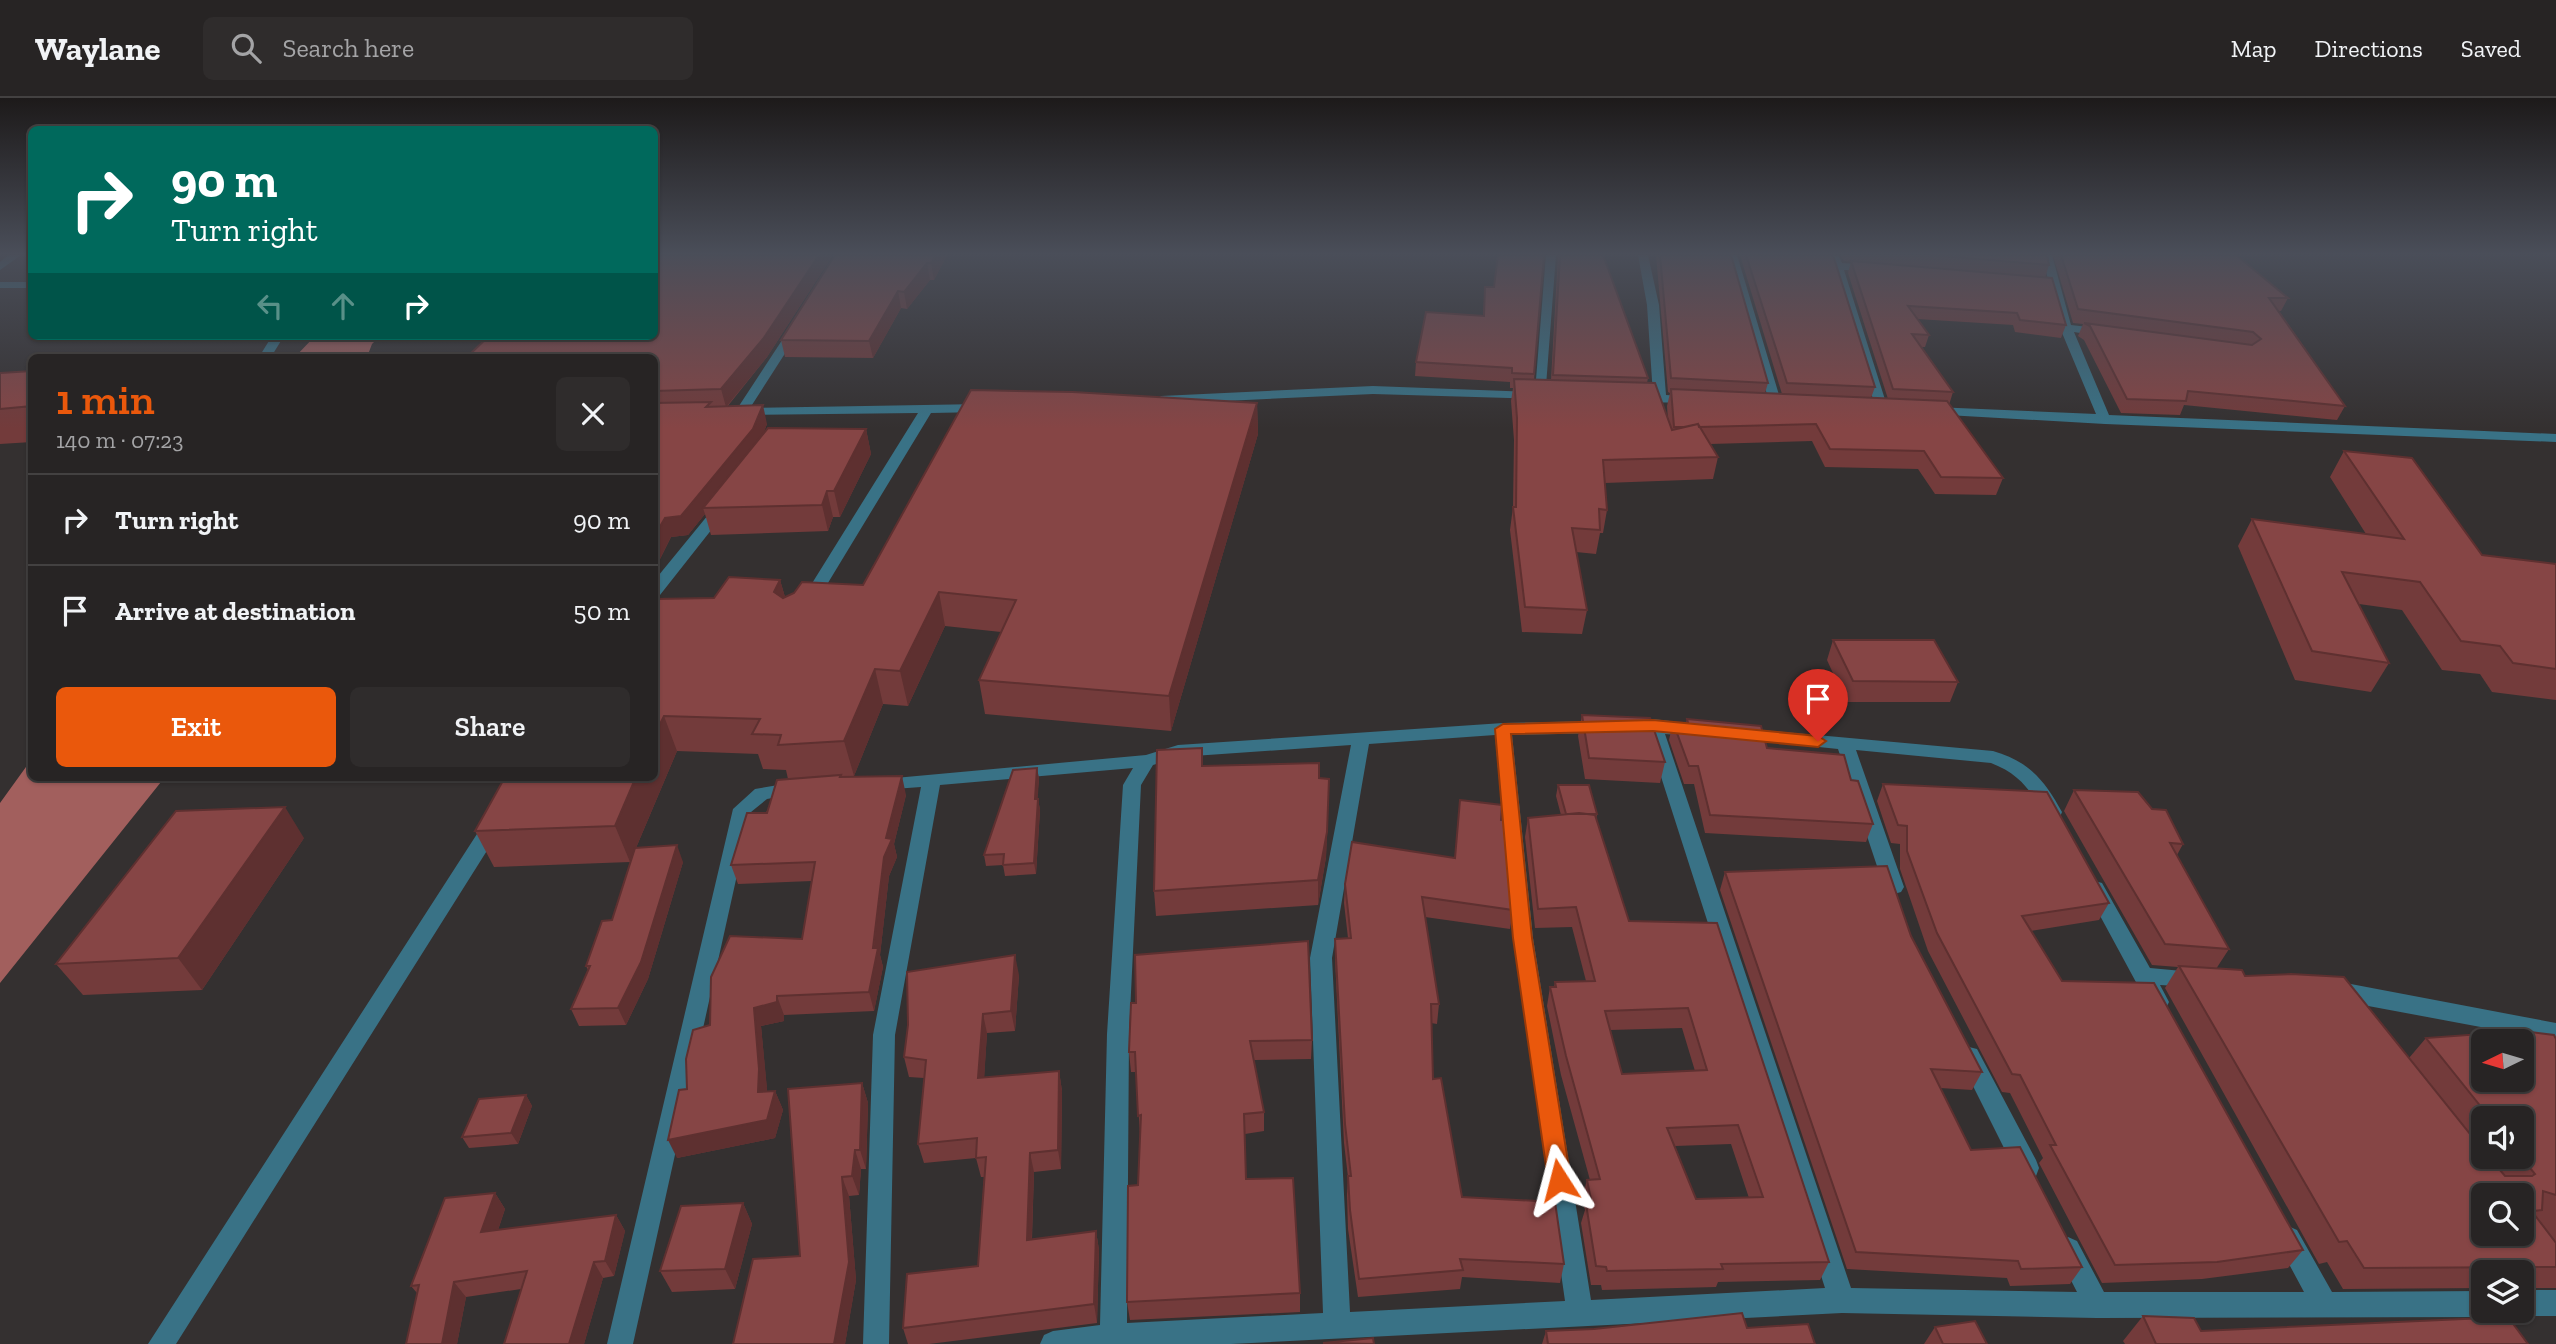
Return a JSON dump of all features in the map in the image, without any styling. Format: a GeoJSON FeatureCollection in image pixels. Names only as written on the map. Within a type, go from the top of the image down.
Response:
{"type":"FeatureCollection","features":[{"type":"Feature","properties":{"kind":"street"},"geometry":{"type":"LineString","coordinates":[[804,313],[735,413],[793,417],[996,408]]}},
{"type":"Feature","properties":{"kind":"street"},"geometry":{"type":"LineString","coordinates":[[1149,400],[1373,390],[1548,396],[1550,313]]}},
{"type":"Feature","properties":{"kind":"street"},"geometry":{"type":"LineString","coordinates":[[1654,313],[1660,399]]}},
{"type":"Feature","properties":{"kind":"street"},"geometry":{"type":"LineString","coordinates":[[1749,313],[1776,405]]}},
{"type":"Feature","properties":{"kind":"street"},"geometry":{"type":"LineString","coordinates":[[1852,313],[1882,409]]}},
{"type":"Feature","properties":{"kind":"street"},"geometry":{"type":"LineString","coordinates":[[2060,313],[2105,420]]}},
{"type":"Feature","properties":{"kind":"street"},"geometry":{"type":"LineString","coordinates":[[2066,328],[2122,336]]}},
{"type":"Feature","properties":{"kind":"street"},"geometry":{"type":"LineString","coordinates":[[1621,398],[1712,401]]}},
{"type":"Feature","properties":{"kind":"street"},"geometry":{"type":"LineString","coordinates":[[802,613],[926,411]]}},
{"type":"Feature","properties":{"kind":"street"},"geometry":{"type":"LineString","coordinates":[[1924,411],[2556,438]]}},
{"type":"Feature","properties":{"kind":"street"},"geometry":{"type":"LineString","coordinates":[[658,587],[730,497]]}},
{"type":"Feature","properties":{"kind":"street"},"geometry":{"type":"LineString","coordinates":[[1653,725],[1842,1300]]}},
{"type":"Feature","properties":{"kind":"street"},"geometry":{"type":"LineString","coordinates":[[852,786],[1147,761],[1178,751],[1503,729],[1653,725],[1993,757],[2015,764],[2033,777],[2066,835]]}},
{"type":"Feature","properties":{"kind":"street"},"geometry":{"type":"LineString","coordinates":[[1503,729],[1522,938],[1580,1315]]}},
{"type":"Feature","properties":{"kind":"street"},"geometry":{"type":"LineString","coordinates":[[1337,1326],[1321,958],[1361,738]]}},
{"type":"Feature","properties":{"kind":"street"},"geometry":{"type":"LineString","coordinates":[[1845,744],[1903,913]]}},
{"type":"Feature","properties":{"kind":"street"},"geometry":{"type":"LineString","coordinates":[[1113,1340],[1118,1034],[1132,785],[1147,761]]}},
{"type":"Feature","properties":{"kind":"street"},"geometry":{"type":"LineString","coordinates":[[876,1344],[884,1035],[926,816],[930,780]]}},
{"type":"Feature","properties":{"kind":"street"},"geometry":{"type":"LineString","coordinates":[[620,1344],[742,809],[762,793],[813,788]]}},
{"type":"Feature","properties":{"kind":"street"},"geometry":{"type":"LineString","coordinates":[[161,1344],[502,812]]}},
{"type":"Feature","properties":{"kind":"street"},"geometry":{"type":"LineString","coordinates":[[2085,871],[2170,1024]]}},
{"type":"Feature","properties":{"kind":"street"},"geometry":{"type":"LineString","coordinates":[[2143,976],[2212,981]]}},
{"type":"Feature","properties":{"kind":"street"},"geometry":{"type":"LineString","coordinates":[[2308,987],[2335,989],[2556,1032]]}},
{"type":"Feature","properties":{"kind":"street"},"geometry":{"type":"LineString","coordinates":[[2335,989],[2360,1020]]}},
{"type":"Feature","properties":{"kind":"street"},"geometry":{"type":"LineString","coordinates":[[1960,1037],[2035,1183]]}},
{"type":"Feature","properties":{"kind":"street"},"geometry":{"type":"LineString","coordinates":[[2278,1219],[2325,1304]]}},
{"type":"Feature","properties":{"kind":"street"},"geometry":{"type":"LineString","coordinates":[[2060,1232],[2097,1305]]}},
{"type":"Feature","properties":{"kind":"street"},"geometry":{"type":"LineString","coordinates":[[1053,1344],[1337,1326],[1842,1300],[2097,1305],[2471,1304]]}},
{"type":"Feature","properties":{"kind":"street"},"geometry":{"type":"LineString","coordinates":[[2534,1303],[2556,1303]]}},
{"type":"Feature","properties":{"kind":"shaded area"},"geometry":{"type":"Polygon","coordinates":[[[311,340],[376,340],[368,354],[298,354],[311,340]]]}},
{"type":"Feature","properties":{"kind":"shaded area"},"geometry":{"type":"Polygon","coordinates":[[[28,764],[28,781],[162,781],[0,983],[0,803],[28,764]]]}},
{"type":"Feature","properties":{"kind":"building"},"geometry":{"type":"Polygon","coordinates":[[[658,313],[780,313],[763,339],[721,389],[658,391],[658,354],[470,354],[485,340],[658,340],[658,313]]]}},
{"type":"Feature","properties":{"kind":"building"},"geometry":{"type":"Polygon","coordinates":[[[798,313],[885,313],[869,341],[781,340],[798,313]]]}},
{"type":"Feature","properties":{"kind":"building"},"geometry":{"type":"Polygon","coordinates":[[[1426,313],[1484,316],[1484,313],[1539,313],[1534,374],[1512,373],[1512,368],[1416,362],[1426,313]]]}},
{"type":"Feature","properties":{"kind":"building"},"geometry":{"type":"Polygon","coordinates":[[[1557,313],[1624,313],[1648,378],[1553,375],[1557,313]]]}},
{"type":"Feature","properties":{"kind":"building"},"geometry":{"type":"Polygon","coordinates":[[[1665,313],[1748,313],[1768,383],[1671,378],[1665,313]]]}},
{"type":"Feature","properties":{"kind":"building"},"geometry":{"type":"Polygon","coordinates":[[[1765,313],[1852,313],[1875,387],[1787,383],[1765,313]]]}},
{"type":"Feature","properties":{"kind":"building"},"geometry":{"type":"Polygon","coordinates":[[[1868,313],[1913,313],[1929,335],[1912,334],[1953,392],[1893,389],[1868,313]]]}},
{"type":"Feature","properties":{"kind":"building"},"geometry":{"type":"Polygon","coordinates":[[[2017,313],[2062,313],[2066,325],[2020,320],[2017,313]]]}},
{"type":"Feature","properties":{"kind":"building"},"geometry":{"type":"Polygon","coordinates":[[[2110,313],[2280,313],[2345,406],[2188,391],[2186,401],[2127,399],[2090,326],[2084,323],[2252,345],[2261,339],[2253,332],[2110,313]]]}},
{"type":"Feature","properties":{"kind":"building"},"geometry":{"type":"Polygon","coordinates":[[[28,371],[28,406],[0,409],[0,373],[28,371]]]}},
{"type":"Feature","properties":{"kind":"building"},"geometry":{"type":"Polygon","coordinates":[[[1514,379],[1655,383],[1672,430],[1698,424],[1718,457],[1603,460],[1607,510],[1599,509],[1600,530],[1572,528],[1587,610],[1525,607],[1513,507],[1516,507],[1517,418],[1514,379]]]}},
{"type":"Feature","properties":{"kind":"building"},"geometry":{"type":"Polygon","coordinates":[[[1671,389],[1947,401],[2003,478],[1941,477],[1924,451],[1830,449],[1816,424],[1699,427],[1698,424],[1674,427],[1671,389]]]}},
{"type":"Feature","properties":{"kind":"building"},"geometry":{"type":"Polygon","coordinates":[[[971,390],[1073,392],[1257,403],[1169,696],[979,680],[1016,600],[939,592],[900,671],[875,669],[844,741],[778,745],[781,735],[752,734],[760,719],[664,716],[658,728],[658,599],[714,598],[729,577],[780,580],[774,592],[783,598],[794,593],[802,582],[863,585],[971,390]]]}},
{"type":"Feature","properties":{"kind":"building"},"geometry":{"type":"Polygon","coordinates":[[[711,402],[706,407],[763,405],[753,429],[681,516],[665,518],[658,530],[658,403],[711,402]]]}},
{"type":"Feature","properties":{"kind":"building"},"geometry":{"type":"Polygon","coordinates":[[[768,428],[866,429],[834,491],[827,491],[822,505],[703,508],[768,428]]]}},
{"type":"Feature","properties":{"kind":"building"},"geometry":{"type":"Polygon","coordinates":[[[2344,451],[2412,458],[2482,555],[2556,564],[2556,669],[2513,663],[2500,646],[2461,641],[2420,582],[2342,572],[2389,663],[2312,651],[2252,519],[2404,539],[2344,451]]]}},
{"type":"Feature","properties":{"kind":"building"},"geometry":{"type":"Polygon","coordinates":[[[1833,640],[1934,640],[1958,682],[1853,681],[1833,640]]]}},
{"type":"Feature","properties":{"kind":"building"},"geometry":{"type":"Polygon","coordinates":[[[1582,715],[1650,718],[1665,762],[1589,758],[1582,715]]]}},
{"type":"Feature","properties":{"kind":"building"},"geometry":{"type":"Polygon","coordinates":[[[1687,719],[1761,726],[1767,748],[1844,755],[1851,780],[1858,781],[1873,824],[1710,815],[1698,766],[1689,766],[1673,722],[1688,723],[1687,719]]]}},
{"type":"Feature","properties":{"kind":"building"},"geometry":{"type":"Polygon","coordinates":[[[1202,748],[1202,766],[1319,763],[1319,778],[1329,779],[1327,832],[1318,880],[1154,891],[1157,750],[1202,748]]]}},
{"type":"Feature","properties":{"kind":"building"},"geometry":{"type":"Polygon","coordinates":[[[1037,768],[1034,863],[1003,865],[1004,854],[984,855],[1013,770],[1037,768]]]}},
{"type":"Feature","properties":{"kind":"building"},"geometry":{"type":"Polygon","coordinates":[[[841,775],[840,777],[902,776],[886,838],[892,839],[884,857],[873,948],[878,948],[869,992],[777,996],[777,1002],[754,1008],[758,1092],[775,1091],[767,1120],[668,1140],[679,1090],[687,1089],[686,1059],[693,1030],[710,1025],[711,977],[730,936],[802,939],[815,862],[731,865],[747,813],[767,813],[777,780],[841,775]]]}},
{"type":"Feature","properties":{"kind":"building"},"geometry":{"type":"Polygon","coordinates":[[[503,781],[634,781],[615,826],[475,831],[503,781]]]}},
{"type":"Feature","properties":{"kind":"building"},"geometry":{"type":"Polygon","coordinates":[[[1883,784],[2047,792],[2109,903],[2022,916],[2062,981],[2154,983],[2303,1250],[2217,1262],[2115,1265],[2050,1145],[2056,1145],[2020,1075],[2012,1074],[1937,933],[1907,851],[1907,826],[1898,825],[1883,784]]]}},
{"type":"Feature","properties":{"kind":"building"},"geometry":{"type":"Polygon","coordinates":[[[1558,785],[1589,785],[1597,814],[1566,814],[1558,785]]]}},
{"type":"Feature","properties":{"kind":"building"},"geometry":{"type":"Polygon","coordinates":[[[2074,790],[2138,792],[2152,809],[2166,810],[2183,844],[2170,843],[2229,949],[2165,944],[2074,790]]]}},
{"type":"Feature","properties":{"kind":"building"},"geometry":{"type":"Polygon","coordinates":[[[1460,800],[1502,805],[1501,820],[1504,820],[1513,910],[1422,897],[1439,1004],[1431,1004],[1433,1079],[1441,1078],[1462,1197],[1555,1202],[1564,1264],[1460,1259],[1463,1270],[1359,1279],[1350,1210],[1348,1176],[1351,1176],[1345,1124],[1335,939],[1351,938],[1345,884],[1352,842],[1455,858],[1460,800]]]}},
{"type":"Feature","properties":{"kind":"building"},"geometry":{"type":"Polygon","coordinates":[[[285,807],[178,958],[56,964],[176,811],[285,807]]]}},
{"type":"Feature","properties":{"kind":"building"},"geometry":{"type":"Polygon","coordinates":[[[1579,813],[1595,815],[1629,921],[1717,923],[1829,1262],[1721,1264],[1723,1269],[1607,1271],[1606,1267],[1596,1266],[1586,1204],[1592,1204],[1587,1180],[1600,1179],[1550,987],[1556,987],[1555,982],[1595,981],[1576,907],[1538,909],[1528,818],[1579,813]],[[1688,1008],[1605,1011],[1622,1074],[1707,1070],[1688,1008]],[[1738,1125],[1667,1128],[1696,1199],[1763,1197],[1738,1125]]]}},
{"type":"Feature","properties":{"kind":"building"},"geometry":{"type":"Polygon","coordinates":[[[677,845],[641,962],[618,1008],[571,1009],[590,966],[586,966],[602,921],[612,920],[635,848],[677,845]]]}},
{"type":"Feature","properties":{"kind":"building"},"geometry":{"type":"Polygon","coordinates":[[[1887,866],[1911,936],[1982,1072],[1931,1069],[1971,1150],[2020,1147],[2082,1267],[2021,1269],[2018,1261],[1856,1252],[1725,872],[1887,866]]]}},
{"type":"Feature","properties":{"kind":"building"},"geometry":{"type":"Polygon","coordinates":[[[1308,941],[1312,1040],[1250,1041],[1264,1112],[1244,1114],[1246,1179],[1293,1178],[1300,1293],[1127,1302],[1128,1186],[1138,1185],[1141,1115],[1138,1116],[1135,1052],[1129,1052],[1131,1003],[1136,1003],[1135,955],[1308,941]]]}},
{"type":"Feature","properties":{"kind":"building"},"geometry":{"type":"Polygon","coordinates":[[[1015,955],[1011,1011],[983,1014],[978,1078],[1059,1071],[1058,1150],[1030,1153],[1027,1240],[1096,1231],[1094,1304],[903,1328],[907,1274],[978,1266],[986,1157],[976,1158],[977,1138],[918,1144],[926,1060],[904,1057],[908,1025],[907,972],[1015,955]]]}},
{"type":"Feature","properties":{"kind":"building"},"geometry":{"type":"Polygon","coordinates":[[[2179,966],[2242,970],[2245,976],[2291,974],[2344,977],[2471,1135],[2471,1169],[2499,1169],[2505,1176],[2535,1174],[2531,1169],[2534,1169],[2534,1106],[2480,1106],[2426,1038],[2471,1035],[2471,1092],[2534,1092],[2534,1032],[2554,1035],[2556,1195],[2543,1191],[2542,1210],[2534,1211],[2534,1183],[2471,1183],[2471,1246],[2534,1246],[2534,1214],[2556,1243],[2556,1267],[2534,1267],[2534,1260],[2471,1260],[2471,1267],[2364,1268],[2347,1241],[2339,1242],[2179,966]]]}},
{"type":"Feature","properties":{"kind":"building"},"geometry":{"type":"Polygon","coordinates":[[[862,1083],[860,1150],[855,1150],[852,1176],[842,1177],[849,1262],[834,1344],[733,1344],[753,1259],[800,1256],[788,1089],[862,1083]]]}},
{"type":"Feature","properties":{"kind":"building"},"geometry":{"type":"Polygon","coordinates":[[[526,1095],[511,1133],[462,1137],[479,1099],[526,1095]]]}},
{"type":"Feature","properties":{"kind":"building"},"geometry":{"type":"Polygon","coordinates":[[[495,1193],[481,1232],[616,1215],[605,1261],[594,1262],[569,1344],[504,1344],[527,1271],[454,1282],[442,1344],[406,1344],[419,1285],[411,1286],[445,1198],[495,1193]]]}},
{"type":"Feature","properties":{"kind":"building"},"geometry":{"type":"Polygon","coordinates":[[[743,1203],[725,1269],[660,1271],[681,1206],[743,1203]]]}},
{"type":"Feature","properties":{"kind":"building"},"geometry":{"type":"Polygon","coordinates":[[[1742,1313],[1747,1328],[1808,1324],[1815,1344],[1548,1344],[1546,1331],[1594,1329],[1742,1313]]]}},
{"type":"Feature","properties":{"kind":"building"},"geometry":{"type":"Polygon","coordinates":[[[2143,1316],[2194,1318],[2201,1331],[2471,1319],[2471,1323],[2512,1323],[2528,1344],[2156,1344],[2143,1316]]]}},
{"type":"Feature","properties":{"kind":"building"},"geometry":{"type":"Polygon","coordinates":[[[1975,1321],[1987,1344],[1943,1344],[1935,1327],[1975,1321]]]}},
{"type":"Feature","properties":{"kind":"building"},"geometry":{"type":"Polygon","coordinates":[[[1373,1338],[1374,1344],[1323,1343],[1373,1338]]]}},
{"type":"Feature","properties":{"kind":"route"},"geometry":{"type":"LineString","coordinates":[[1559,1180],[1522,938],[1503,729],[1653,725],[1818,741]]}}]}
